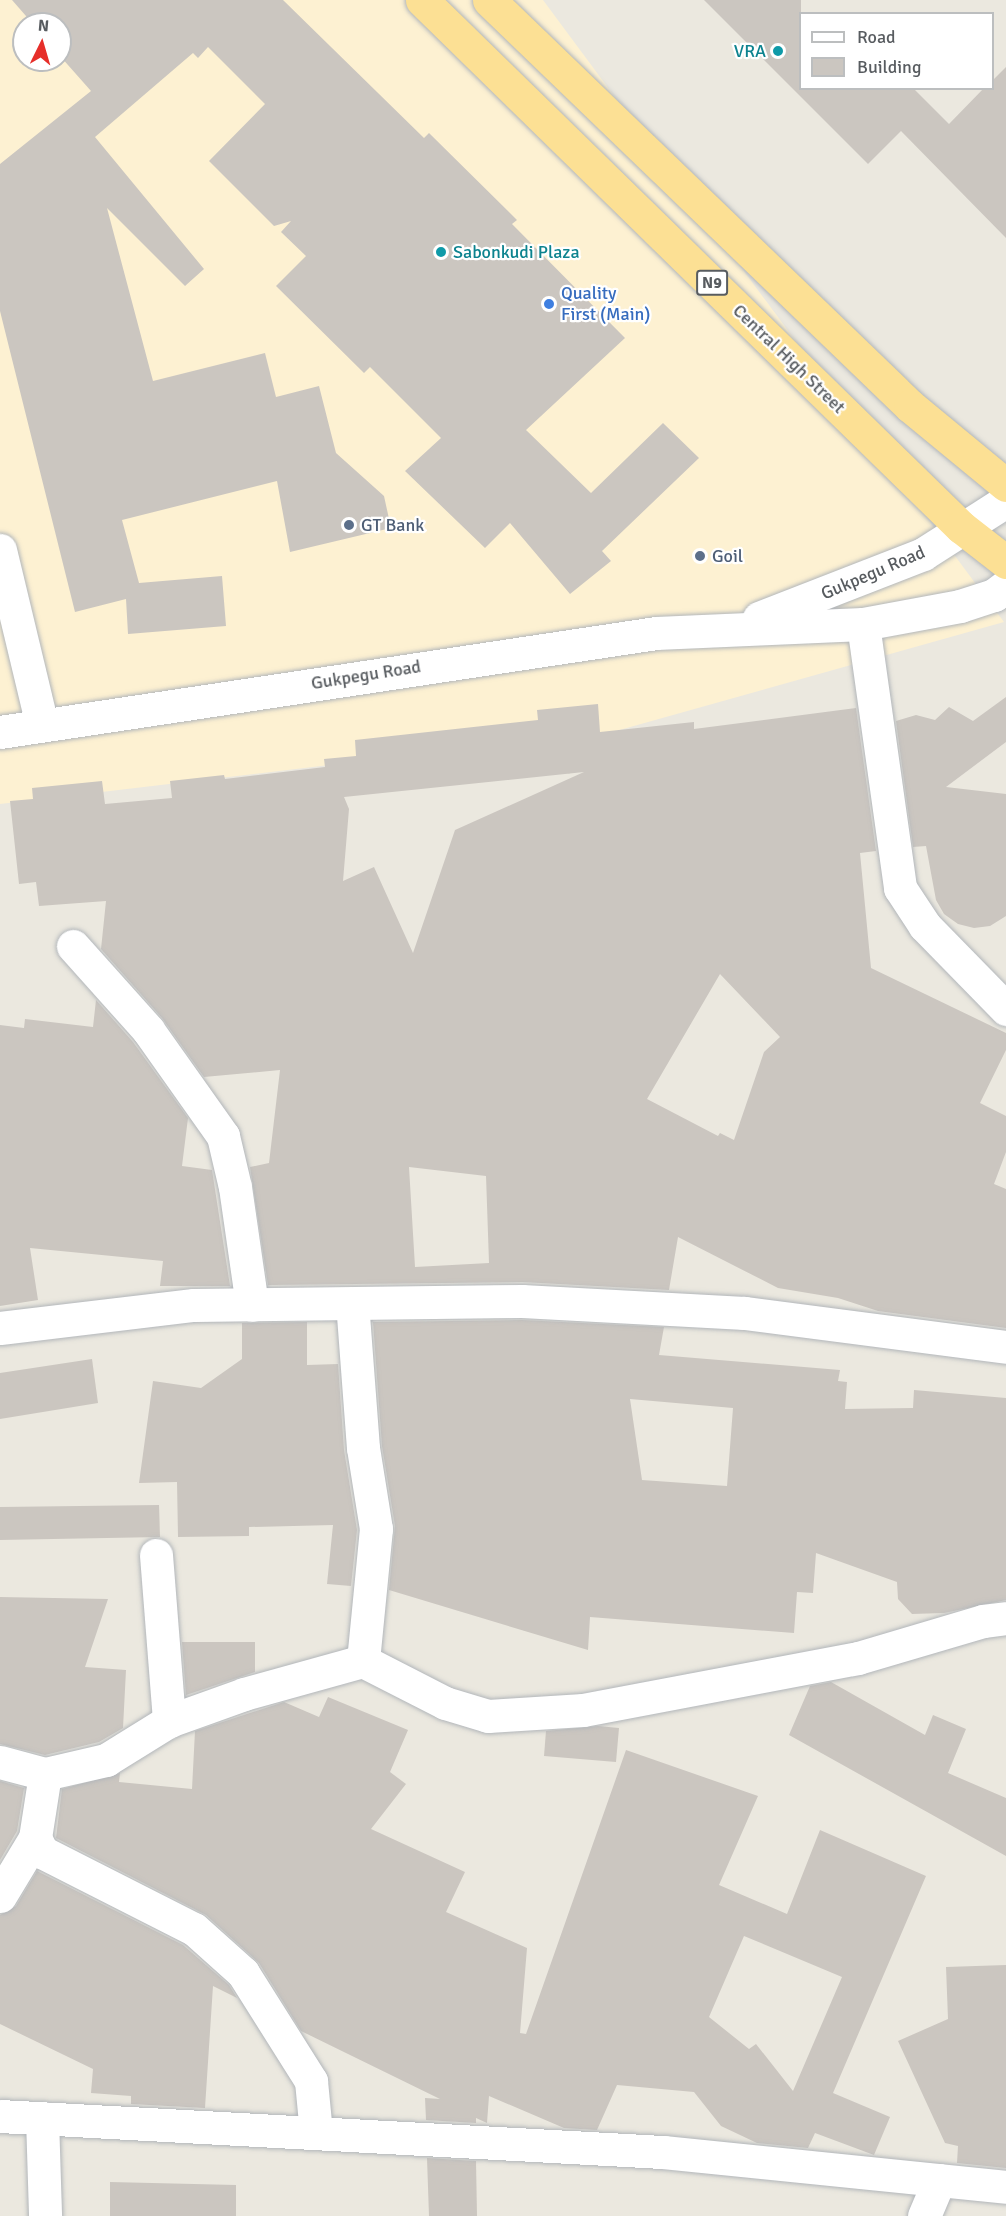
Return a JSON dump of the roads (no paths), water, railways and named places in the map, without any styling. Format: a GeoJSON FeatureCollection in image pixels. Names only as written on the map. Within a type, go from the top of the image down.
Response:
{"type":"FeatureCollection","features":[{"type":"Feature","properties":{"kind":"highway","name":"Central High Street"},"geometry":{"type":"LineString","coordinates":[[422,0],[961,527],[1006,562]]}},
{"type":"Feature","properties":{"kind":"highway","name":"N9"},"geometry":{"type":"LineString","coordinates":[[489,0],[875,373],[1006,484]]}},
{"type":"Feature","properties":{"kind":"street","name":"Gukpegu Road"},"geometry":{"type":"LineString","coordinates":[[732,628],[923,554],[961,527],[1006,501]]}},
{"type":"Feature","properties":{"kind":"street"},"geometry":{"type":"LineString","coordinates":[[0,550],[42,725]]}},
{"type":"Feature","properties":{"kind":"street","name":"Gukpegu Road"},"geometry":{"type":"LineString","coordinates":[[0,732],[540,649],[732,628],[863,624],[960,606],[994,595],[1006,586]]}},
{"type":"Feature","properties":{"kind":"street"},"geometry":{"type":"LineString","coordinates":[[863,624],[900,888],[925,926],[1006,1009]]}},
{"type":"Feature","properties":{"kind":"street"},"geometry":{"type":"LineString","coordinates":[[73,946],[148,1030],[223,1136],[235,1187],[252,1305]]}},
{"type":"Feature","properties":{"kind":"street"},"geometry":{"type":"LineString","coordinates":[[352,1303],[363,1448],[376,1529],[363,1661]]}},
{"type":"Feature","properties":{"kind":"street"},"geometry":{"type":"LineString","coordinates":[[0,1328],[134,1310],[252,1305],[612,1303],[745,1313],[1006,1347]]}},
{"type":"Feature","properties":{"kind":"street"},"geometry":{"type":"LineString","coordinates":[[156,1555],[168,1721]]}},
{"type":"Feature","properties":{"kind":"street"},"geometry":{"type":"LineString","coordinates":[[0,1762],[45,1774],[106,1760],[168,1721],[244,1694],[363,1661],[445,1703],[488,1716],[583,1710],[858,1658],[983,1621],[1006,1618]]}},
{"type":"Feature","properties":{"kind":"street"},"geometry":{"type":"LineString","coordinates":[[0,1896],[35,1838],[45,1774]]}},
{"type":"Feature","properties":{"kind":"street"},"geometry":{"type":"LineString","coordinates":[[35,1838],[42,1852],[194,1929],[243,1973],[311,2081],[316,2133]]}},
{"type":"Feature","properties":{"kind":"street"},"geometry":{"type":"LineString","coordinates":[[0,2116],[663,2152],[1006,2187]]}},
{"type":"Feature","properties":{"kind":"street"},"geometry":{"type":"LineString","coordinates":[[42,2118],[45,2216]]}},
{"type":"Feature","properties":{"kind":"street"},"geometry":{"type":"LineString","coordinates":[[924,2216],[939,2180]]}},
{"type":"Feature","properties":{"kind":"place","name":"VRA"},"geometry":{"type":"Point","coordinates":[778,51]}},
{"type":"Feature","properties":{"kind":"place","name":"Sabonkudi Plaza"},"geometry":{"type":"Point","coordinates":[441,252]}},
{"type":"Feature","properties":{"kind":"place","name":"Quality First (Main)"},"geometry":{"type":"Point","coordinates":[549,304]}},
{"type":"Feature","properties":{"kind":"place","name":"GT Bank"},"geometry":{"type":"Point","coordinates":[349,525]}},
{"type":"Feature","properties":{"kind":"place","name":"Goil"},"geometry":{"type":"Point","coordinates":[700,556]}}]}
